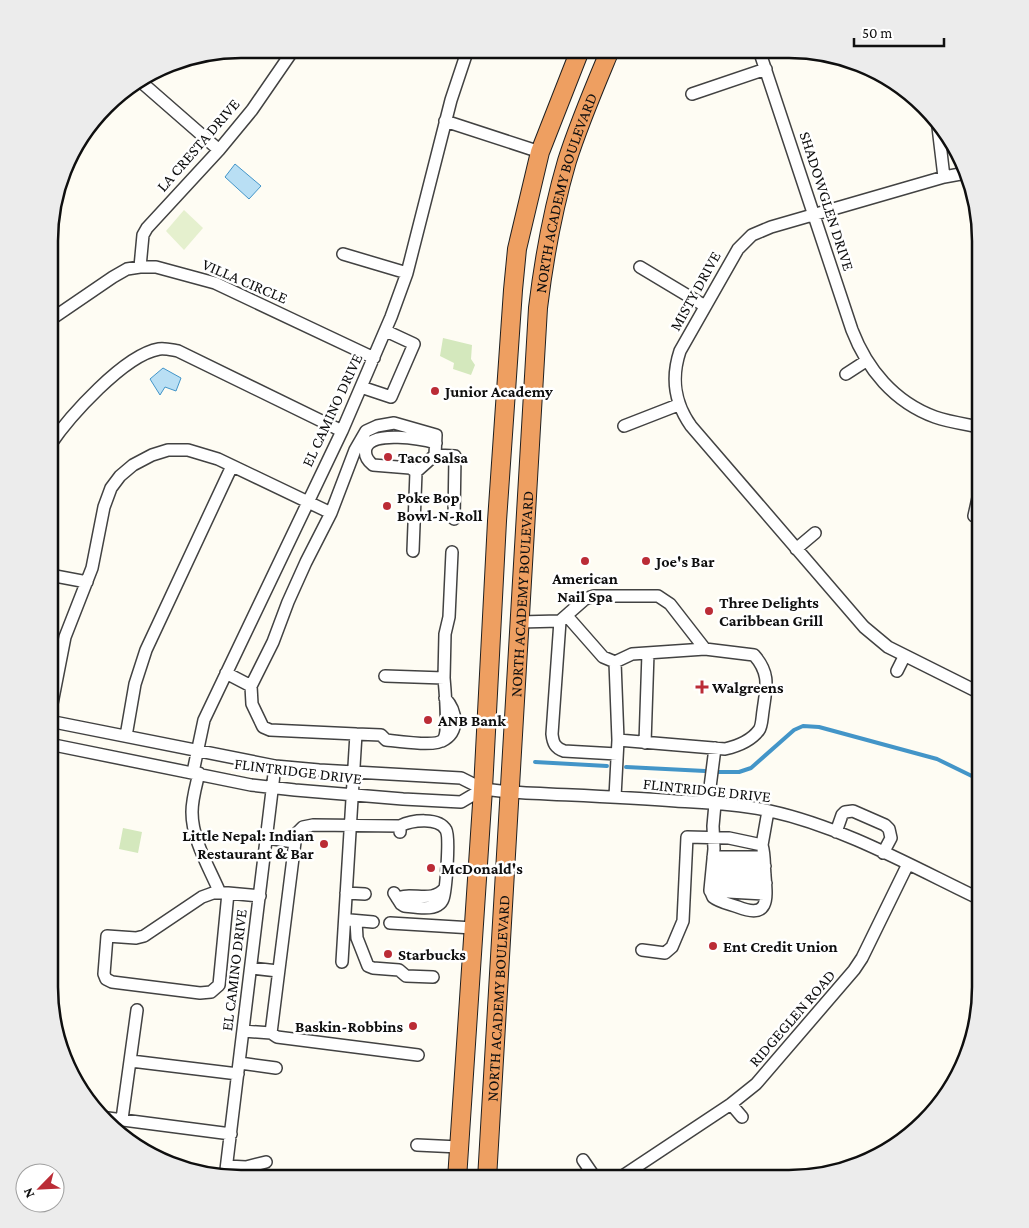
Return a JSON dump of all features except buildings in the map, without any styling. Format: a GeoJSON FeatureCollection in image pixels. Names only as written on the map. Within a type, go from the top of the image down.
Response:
{"type":"FeatureCollection","features":[{"type":"Feature","properties":{"kind":"highway","name":"NORTH ACADEMY BOULEVARD"},"geometry":{"type":"LineString","coordinates":[[457,1170],[483,789],[497,520],[517,249],[540,152],[577,58]]}},
{"type":"Feature","properties":{"kind":"highway","name":"NORTH ACADEMY BOULEVARD"},"geometry":{"type":"LineString","coordinates":[[487,1170],[536,328],[544,255],[567,161],[584,112],[607,58]]}},
{"type":"Feature","properties":{"kind":"street","name":"LA CRESTA DRIVE"},"geometry":{"type":"LineString","coordinates":[[140,267],[142,235],[219,150],[252,110],[288,58]]}},
{"type":"Feature","properties":{"kind":"street","name":"EL CAMINO DRIVE"},"geometry":{"type":"LineString","coordinates":[[224,893],[206,861],[194,824],[192,805],[197,751],[204,720],[306,502],[342,431],[386,331],[407,273],[445,121],[465,58]]}},
{"type":"Feature","properties":{"kind":"street","name":"SHADOWGLEN DRIVE"},"geometry":{"type":"LineString","coordinates":[[762,58],[852,330],[866,361],[890,389],[904,401],[936,417],[972,425]]}},
{"type":"Feature","properties":{"kind":"street"},"geometry":{"type":"LineString","coordinates":[[692,94],[766,70]]}},
{"type":"Feature","properties":{"kind":"street"},"geometry":{"type":"LineString","coordinates":[[144,85],[219,150]]}},
{"type":"Feature","properties":{"kind":"street"},"geometry":{"type":"LineString","coordinates":[[445,121],[540,152]]}},
{"type":"Feature","properties":{"kind":"street"},"geometry":{"type":"LineString","coordinates":[[939,136],[944,177]]}},
{"type":"Feature","properties":{"kind":"street","name":"MISTY DRIVE"},"geometry":{"type":"LineString","coordinates":[[959,174],[761,230],[744,242],[733,256],[680,351],[675,365],[675,391],[678,405],[690,426],[864,627],[888,648],[972,688]]}},
{"type":"Feature","properties":{"kind":"street"},"geometry":{"type":"LineString","coordinates":[[343,254],[407,273]]}},
{"type":"Feature","properties":{"kind":"street","name":"VILLA CIRCLE"},"geometry":{"type":"LineString","coordinates":[[58,314],[113,276],[127,269],[140,267],[156,268],[215,283],[374,358]]}},
{"type":"Feature","properties":{"kind":"street"},"geometry":{"type":"LineString","coordinates":[[640,267],[705,306]]}},
{"type":"Feature","properties":{"kind":"street"},"geometry":{"type":"LineString","coordinates":[[361,387],[391,396],[414,344],[386,331]]}},
{"type":"Feature","properties":{"kind":"street"},"geometry":{"type":"LineString","coordinates":[[58,433],[96,392],[118,372],[135,360],[158,349],[178,351],[342,431]]}},
{"type":"Feature","properties":{"kind":"street"},"geometry":{"type":"LineString","coordinates":[[846,374],[866,361]]}},
{"type":"Feature","properties":{"kind":"street"},"geometry":{"type":"LineString","coordinates":[[624,426],[678,405]]}},
{"type":"Feature","properties":{"kind":"street"},"geometry":{"type":"LineString","coordinates":[[412,551],[416,472],[436,449],[436,436],[394,424],[377,426],[366,431],[355,450],[331,513],[302,570],[273,642],[251,686],[252,704],[263,727],[270,730],[381,735],[386,740],[438,742],[440,704],[444,697],[445,634],[449,617],[452,552]]}},
{"type":"Feature","properties":{"kind":"street"},"geometry":{"type":"LineString","coordinates":[[416,472],[410,468],[373,465],[369,462],[366,452],[368,443],[382,437],[424,440],[436,449],[455,456],[454,520]]}},
{"type":"Feature","properties":{"kind":"street"},"geometry":{"type":"LineString","coordinates":[[58,673],[65,637],[87,582],[96,552],[104,507],[111,488],[120,476],[133,465],[152,455],[168,450],[188,450],[218,459],[331,513]]}},
{"type":"Feature","properties":{"kind":"street"},"geometry":{"type":"LineString","coordinates":[[126,736],[135,684],[146,650],[232,466]]}},
{"type":"Feature","properties":{"kind":"street"},"geometry":{"type":"LineString","coordinates":[[796,549],[815,533]]}},
{"type":"Feature","properties":{"kind":"street"},"geometry":{"type":"LineString","coordinates":[[58,577],[87,582]]}},
{"type":"Feature","properties":{"kind":"street"},"geometry":{"type":"LineString","coordinates":[[519,622],[563,619],[585,599],[594,596],[658,596],[670,604],[705,649]]}},
{"type":"Feature","properties":{"kind":"street"},"geometry":{"type":"LineString","coordinates":[[563,619],[603,657],[615,662],[632,654],[705,649],[754,655],[762,665],[767,682],[760,729],[739,746],[725,749],[618,740]]}},
{"type":"Feature","properties":{"kind":"street"},"geometry":{"type":"LineString","coordinates":[[563,619],[552,734],[554,745],[564,751],[617,754]]}},
{"type":"Feature","properties":{"kind":"street"},"geometry":{"type":"LineString","coordinates":[[645,743],[648,653]]}},
{"type":"Feature","properties":{"kind":"street"},"geometry":{"type":"LineString","coordinates":[[897,671],[904,656]]}},
{"type":"Feature","properties":{"kind":"street"},"geometry":{"type":"LineString","coordinates":[[615,662],[618,740],[615,797]]}},
{"type":"Feature","properties":{"kind":"street"},"geometry":{"type":"LineString","coordinates":[[226,673],[251,686]]}},
{"type":"Feature","properties":{"kind":"street"},"geometry":{"type":"LineString","coordinates":[[385,676],[444,678]]}},
{"type":"Feature","properties":{"kind":"street","name":"FLINTRIDGE DRIVE"},"geometry":{"type":"LineString","coordinates":[[58,722],[275,766],[460,778],[483,789],[509,792],[711,803],[768,811],[836,832],[972,895]]}},
{"type":"Feature","properties":{"kind":"street"},"geometry":{"type":"LineString","coordinates":[[356,734],[346,893],[351,921],[368,966],[394,969],[406,976],[433,977]]}},
{"type":"Feature","properties":{"kind":"street","name":"FLINTRIDGE DRIVE"},"geometry":{"type":"LineString","coordinates":[[58,746],[273,787],[403,799],[461,802],[483,789]]}},
{"type":"Feature","properties":{"kind":"street"},"geometry":{"type":"LineString","coordinates":[[716,748],[711,803],[713,837],[712,873],[715,899],[752,912],[756,912],[765,904],[767,900],[762,845],[768,811]]}},
{"type":"Feature","properties":{"kind":"street","name":"EL CAMINO DRIVE"},"geometry":{"type":"LineString","coordinates":[[226,1170],[268,838],[275,766]]}},
{"type":"Feature","properties":{"kind":"street"},"geometry":{"type":"LineString","coordinates":[[836,832],[842,815],[849,811],[885,825],[891,838],[883,853]]}},
{"type":"Feature","properties":{"kind":"street"},"geometry":{"type":"LineString","coordinates":[[271,1033],[294,842],[299,830],[308,826],[350,824],[400,829],[413,822],[437,823],[445,828],[448,836],[444,898],[435,907],[404,906],[396,896]]}},
{"type":"Feature","properties":{"kind":"street"},"geometry":{"type":"LineString","coordinates":[[642,950],[665,953],[672,947],[683,921],[687,838],[713,837],[762,845]]}},
{"type":"Feature","properties":{"kind":"street"},"geometry":{"type":"LineString","coordinates":[[268,838],[294,842]]}},
{"type":"Feature","properties":{"kind":"street","name":"RIDGEGLEN ROAD"},"geometry":{"type":"LineString","coordinates":[[632,1170],[731,1104],[767,1073],[847,980],[862,958],[908,864]]}},
{"type":"Feature","properties":{"kind":"street"},"geometry":{"type":"LineString","coordinates":[[712,873],[765,875]]}},
{"type":"Feature","properties":{"kind":"street"},"geometry":{"type":"LineString","coordinates":[[712,873],[765,875]]}},
{"type":"Feature","properties":{"kind":"street"},"geometry":{"type":"LineString","coordinates":[[712,873],[765,875]]}},
{"type":"Feature","properties":{"kind":"street"},"geometry":{"type":"LineString","coordinates":[[224,893],[219,985],[215,990],[200,993],[112,982],[106,979],[104,974],[108,936],[136,938],[144,936],[202,897],[213,893],[224,893],[260,896]]}},
{"type":"Feature","properties":{"kind":"street"},"geometry":{"type":"LineString","coordinates":[[346,893],[365,894]]}},
{"type":"Feature","properties":{"kind":"street"},"geometry":{"type":"LineString","coordinates":[[351,921],[373,922]]}},
{"type":"Feature","properties":{"kind":"street"},"geometry":{"type":"LineString","coordinates":[[342,962],[351,921]]}},
{"type":"Feature","properties":{"kind":"street"},"geometry":{"type":"LineString","coordinates":[[390,923],[473,928]]}},
{"type":"Feature","properties":{"kind":"street"},"geometry":{"type":"LineString","coordinates":[[251,968],[278,970]]}},
{"type":"Feature","properties":{"kind":"street"},"geometry":{"type":"LineString","coordinates":[[122,1120],[137,1010]]}},
{"type":"Feature","properties":{"kind":"street"},"geometry":{"type":"LineString","coordinates":[[243,1031],[271,1033],[277,1037],[418,1055]]}},
{"type":"Feature","properties":{"kind":"street"},"geometry":{"type":"LineString","coordinates":[[130,1061],[239,1069],[276,1068]]}},
{"type":"Feature","properties":{"kind":"street"},"geometry":{"type":"LineString","coordinates":[[731,1104],[742,1117]]}},
{"type":"Feature","properties":{"kind":"street"},"geometry":{"type":"LineString","coordinates":[[113,1119],[231,1134]]}},
{"type":"Feature","properties":{"kind":"street"},"geometry":{"type":"LineString","coordinates":[[416,1145],[458,1147]]}},
{"type":"Feature","properties":{"kind":"street"},"geometry":{"type":"LineString","coordinates":[[583,1160],[590,1170]]}},
{"type":"Feature","properties":{"kind":"street"},"geometry":{"type":"LineString","coordinates":[[227,1166],[246,1167],[266,1162]]}},
{"type":"Feature","properties":{"kind":"green space"},"geometry":{"type":"Polygon","coordinates":[[[184,210],[203,228],[184,250],[166,231],[184,210]]]}},
{"type":"Feature","properties":{"kind":"green space"},"geometry":{"type":"Polygon","coordinates":[[[443,338],[472,345],[471,359],[475,365],[471,375],[453,369],[454,363],[440,356],[443,338]]]}},
{"type":"Feature","properties":{"kind":"green space"},"geometry":{"type":"Polygon","coordinates":[[[123,828],[142,832],[138,853],[119,849],[123,828]]]}},
{"type":"Feature","properties":{"kind":"water"},"geometry":{"type":"Polygon","coordinates":[[[235,164],[261,186],[249,199],[225,177],[235,164]]]}},
{"type":"Feature","properties":{"kind":"water"},"geometry":{"type":"Polygon","coordinates":[[[163,368],[181,378],[176,391],[165,387],[160,395],[150,379],[163,368]]]}},
{"type":"Feature","properties":{"kind":"waterway"},"geometry":{"type":"LineString","coordinates":[[716,772],[739,772],[751,768],[794,730],[803,726],[819,727],[937,759],[972,776]]}},
{"type":"Feature","properties":{"kind":"waterway"},"geometry":{"type":"LineString","coordinates":[[535,762],[607,766]]}},
{"type":"Feature","properties":{"kind":"waterway"},"geometry":{"type":"LineString","coordinates":[[626,767],[705,771]]}},
{"type":"Feature","properties":{"kind":"place","name":"Junior Academy"},"geometry":{"type":"Point","coordinates":[435,391]}},
{"type":"Feature","properties":{"kind":"place","name":"Taco Salsa"},"geometry":{"type":"Point","coordinates":[388,457]}},
{"type":"Feature","properties":{"kind":"place","name":"Poke Bop Bowl-N-Roll"},"geometry":{"type":"Point","coordinates":[387,506]}},
{"type":"Feature","properties":{"kind":"place","name":"American Nail Spa"},"geometry":{"type":"Point","coordinates":[585,561]}},
{"type":"Feature","properties":{"kind":"place","name":"Joe's Bar"},"geometry":{"type":"Point","coordinates":[646,561]}},
{"type":"Feature","properties":{"kind":"place","name":"Three Delights Caribbean Grill"},"geometry":{"type":"Point","coordinates":[709,611]}},
{"type":"Feature","properties":{"kind":"place","name":"Walgreens"},"geometry":{"type":"Point","coordinates":[702,687]}},
{"type":"Feature","properties":{"kind":"place","name":"ANB Bank"},"geometry":{"type":"Point","coordinates":[428,720]}},
{"type":"Feature","properties":{"kind":"place","name":"Little Nepal: Indian Restaurant & Bar"},"geometry":{"type":"Point","coordinates":[324,844]}},
{"type":"Feature","properties":{"kind":"place","name":"McDonald's"},"geometry":{"type":"Point","coordinates":[431,868]}},
{"type":"Feature","properties":{"kind":"place","name":"Ent Credit Union"},"geometry":{"type":"Point","coordinates":[713,946]}},
{"type":"Feature","properties":{"kind":"place","name":"Starbucks"},"geometry":{"type":"Point","coordinates":[388,954]}},
{"type":"Feature","properties":{"kind":"place","name":"Baskin-Robbins"},"geometry":{"type":"Point","coordinates":[413,1026]}}]}
